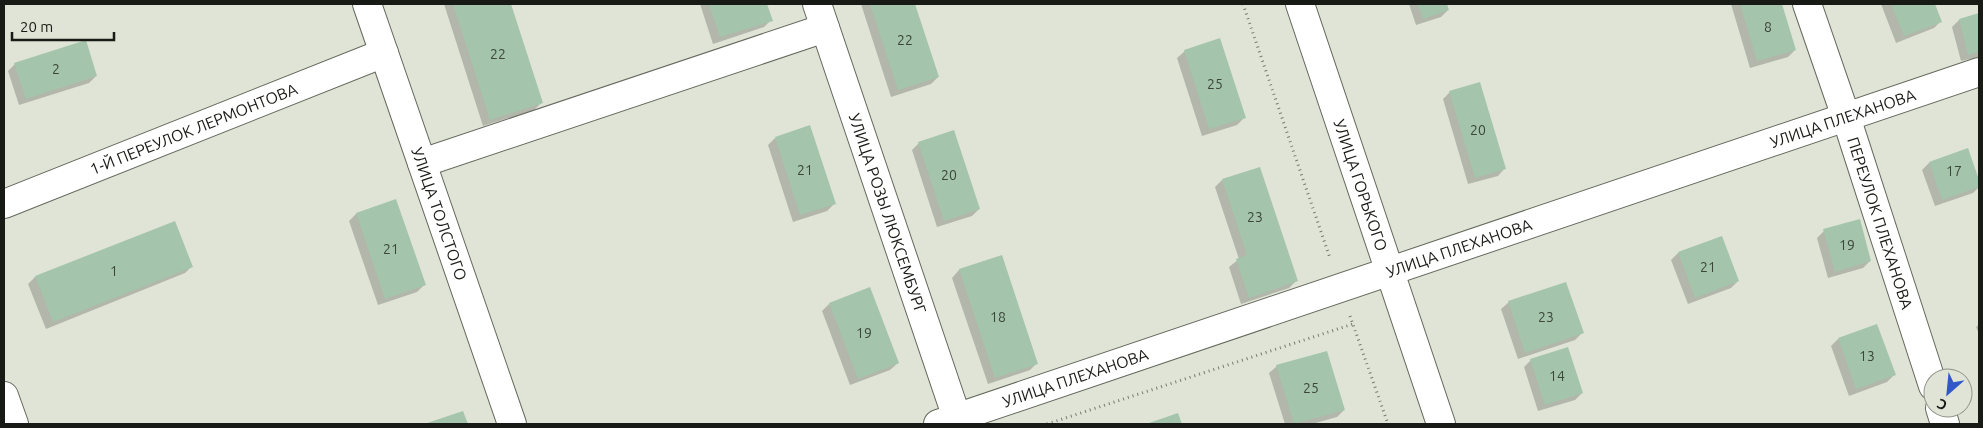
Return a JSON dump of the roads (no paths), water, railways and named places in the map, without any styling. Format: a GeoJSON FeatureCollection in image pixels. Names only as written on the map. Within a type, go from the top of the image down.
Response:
{"type":"FeatureCollection","features":[{"type":"Feature","properties":{"kind":"street","name":"УЛИЦА ТОЛСТОГО"},"geometry":{"type":"LineString","coordinates":[[367,4],[512,424]]}},
{"type":"Feature","properties":{"kind":"street","name":"УЛИЦА ГОРЬКОГО"},"geometry":{"type":"LineString","coordinates":[[1300,4],[1441,424]]}},
{"type":"Feature","properties":{"kind":"street","name":"ПЕРЕУЛОК ПЛЕХАНОВА"},"geometry":{"type":"LineString","coordinates":[[1807,4],[1846,117],[1927,368]]}},
{"type":"Feature","properties":{"kind":"street"},"geometry":{"type":"LineString","coordinates":[[422,163],[821,16]]}},
{"type":"Feature","properties":{"kind":"street","name":"УЛИЦА РОЗЫ ЛЮКСЕМБУРГ"},"geometry":{"type":"LineString","coordinates":[[821,16],[951,422]]}},
{"type":"Feature","properties":{"kind":"street","name":"1-Й ПЕРЕУЛОК ЛЕРМОНТОВА"},"geometry":{"type":"LineString","coordinates":[[4,204],[384,53]]}},
{"type":"Feature","properties":{"kind":"street","name":"УЛИЦА ПЛЕХАНОВА"},"geometry":{"type":"LineString","coordinates":[[951,422],[1979,72]]}},
{"type":"Feature","properties":{"kind":"street"},"geometry":{"type":"LineString","coordinates":[[4,396],[14,424]]}}]}
